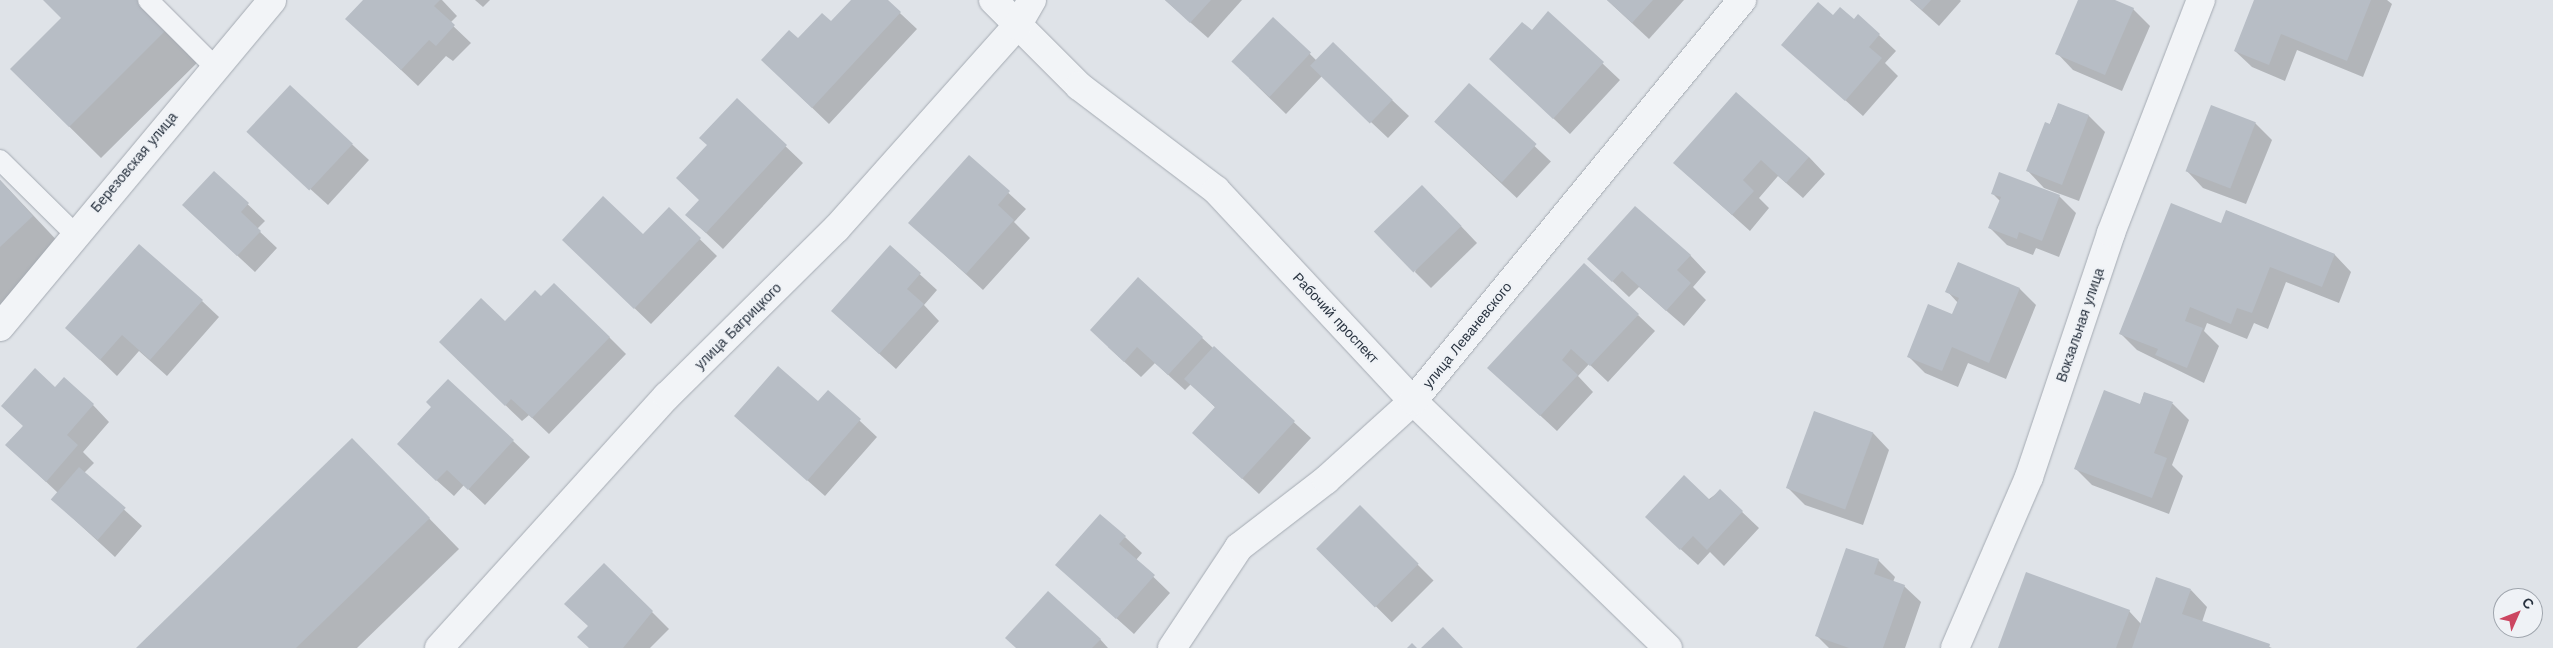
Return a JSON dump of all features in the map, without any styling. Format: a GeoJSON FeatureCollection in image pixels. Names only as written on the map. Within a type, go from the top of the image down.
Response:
{"type":"FeatureCollection","features":[{"type":"Feature","properties":{"kind":"street","name":"Березовская улица"},"geometry":{"type":"LineString","coordinates":[[0,327],[74,232],[272,0]]}},
{"type":"Feature","properties":{"kind":"street","name":"Рабочий проспект"},"geometry":{"type":"LineString","coordinates":[[993,0],[1079,86],[1216,190],[1413,401],[1668,648]]}},
{"type":"Feature","properties":{"kind":"street","name":"улица Багрицкого"},"geometry":{"type":"LineString","coordinates":[[439,648],[667,396],[836,229],[1017,26],[1032,0]]}},
{"type":"Feature","properties":{"kind":"street","name":"улица Леваневского"},"geometry":{"type":"LineString","coordinates":[[1172,648],[1239,547],[1326,480],[1413,401],[1742,0]]}},
{"type":"Feature","properties":{"kind":"street","name":"Вокзальная улица"},"geometry":{"type":"LineString","coordinates":[[1955,648],[2029,477],[2111,232],[2201,0]]}},
{"type":"Feature","properties":{"kind":"lane"},"geometry":{"type":"LineString","coordinates":[[148,0],[214,66]]}},
{"type":"Feature","properties":{"kind":"lane"},"geometry":{"type":"LineString","coordinates":[[0,160],[74,232]]}},
{"type":"Feature","properties":{"kind":"building"},"geometry":{"type":"Polygon","coordinates":[[[43,0],[160,0],[178,18],[69,127],[10,69],[61,18],[43,0]]]}},
{"type":"Feature","properties":{"kind":"building"},"geometry":{"type":"Polygon","coordinates":[[[363,0],[440,0],[434,6],[455,25],[436,46],[429,40],[401,70],[345,19],[363,0]]]}},
{"type":"Feature","properties":{"kind":"building"},"geometry":{"type":"Polygon","coordinates":[[[851,0],[888,0],[901,12],[812,108],[761,60],[789,30],[798,38],[822,13],[831,21],[851,0]]]}},
{"type":"Feature","properties":{"kind":"building"},"geometry":{"type":"Polygon","coordinates":[[[1165,0],[1211,0],[1190,23],[1165,0]]]}},
{"type":"Feature","properties":{"kind":"building"},"geometry":{"type":"Polygon","coordinates":[[[1607,0],[1653,0],[1632,23],[1607,0]]]}},
{"type":"Feature","properties":{"kind":"building"},"geometry":{"type":"Polygon","coordinates":[[[1910,0],[1931,0],[1922,10],[1910,0]]]}},
{"type":"Feature","properties":{"kind":"building"},"geometry":{"type":"Polygon","coordinates":[[[2078,0],[2115,0],[2134,8],[2105,75],[2055,54],[2078,0]]]}},
{"type":"Feature","properties":{"kind":"building"},"geometry":{"type":"Polygon","coordinates":[[[2254,0],[2371,0],[2347,61],[2281,34],[2269,65],[2234,51],[2254,0]]]}},
{"type":"Feature","properties":{"kind":"building"},"geometry":{"type":"Polygon","coordinates":[[[1818,2],[1833,15],[1840,7],[1854,19],[1858,14],[1880,34],[1869,47],[1882,58],[1845,101],[1781,45],[1818,2]]]}},
{"type":"Feature","properties":{"kind":"building"},"geometry":{"type":"Polygon","coordinates":[[[1548,11],[1604,62],[1553,119],[1489,59],[1522,22],[1532,30],[1548,11]]]}},
{"type":"Feature","properties":{"kind":"building"},"geometry":{"type":"Polygon","coordinates":[[[1273,17],[1311,52],[1269,97],[1231,62],[1273,17]]]}},
{"type":"Feature","properties":{"kind":"building"},"geometry":{"type":"Polygon","coordinates":[[[1333,42],[1393,100],[1370,123],[1310,66],[1333,42]]]}},
{"type":"Feature","properties":{"kind":"building"},"geometry":{"type":"Polygon","coordinates":[[[1469,83],[1537,144],[1502,183],[1434,122],[1469,83]]]}},
{"type":"Feature","properties":{"kind":"building"},"geometry":{"type":"Polygon","coordinates":[[[290,85],[353,144],[309,190],[246,132],[290,85]]]}},
{"type":"Feature","properties":{"kind":"building"},"geometry":{"type":"Polygon","coordinates":[[[1736,92],[1809,157],[1786,183],[1761,160],[1743,180],[1754,191],[1732,215],[1673,163],[1736,92]]]}},
{"type":"Feature","properties":{"kind":"building"},"geometry":{"type":"Polygon","coordinates":[[[737,98],[787,145],[706,233],[685,215],[699,200],[676,178],[707,145],[699,138],[737,98]]]}},
{"type":"Feature","properties":{"kind":"building"},"geometry":{"type":"Polygon","coordinates":[[[2058,103],[2089,115],[2062,185],[2026,171],[2045,122],[2050,124],[2058,103]]]}},
{"type":"Feature","properties":{"kind":"building"},"geometry":{"type":"Polygon","coordinates":[[[2211,105],[2256,122],[2230,188],[2186,171],[2211,105]]]}},
{"type":"Feature","properties":{"kind":"building"},"geometry":{"type":"Polygon","coordinates":[[[969,155],[1010,191],[998,205],[1014,220],[966,274],[908,223],[969,155]]]}},
{"type":"Feature","properties":{"kind":"building"},"geometry":{"type":"Polygon","coordinates":[[[214,171],[249,203],[241,212],[261,231],[237,256],[182,205],[214,171]]]}},
{"type":"Feature","properties":{"kind":"building"},"geometry":{"type":"Polygon","coordinates":[[[1999,172],[2060,195],[2042,241],[2019,232],[2017,239],[1988,228],[2001,197],[1991,194],[1999,172]]]}},
{"type":"Feature","properties":{"kind":"building"},"geometry":{"type":"Polygon","coordinates":[[[0,180],[33,216],[0,247],[0,180]]]}},
{"type":"Feature","properties":{"kind":"building"},"geometry":{"type":"Polygon","coordinates":[[[1422,185],[1462,226],[1413,273],[1374,232],[1422,185]]]}},
{"type":"Feature","properties":{"kind":"building"},"geometry":{"type":"Polygon","coordinates":[[[603,196],[643,234],[669,207],[701,238],[634,309],[562,240],[603,196]]]}},
{"type":"Feature","properties":{"kind":"building"},"geometry":{"type":"Polygon","coordinates":[[[2171,203],[2221,223],[2226,210],[2335,254],[2322,287],[2270,267],[2252,313],[2237,308],[2231,324],[2190,307],[2185,321],[2203,328],[2187,368],[2155,355],[2158,349],[2119,334],[2171,203]]]}},
{"type":"Feature","properties":{"kind":"building"},"geometry":{"type":"Polygon","coordinates":[[[1635,206],[1691,255],[1677,270],[1691,283],[1666,311],[1622,271],[1612,282],[1587,259],[1635,206]]]}},
{"type":"Feature","properties":{"kind":"building"},"geometry":{"type":"Polygon","coordinates":[[[139,244],[203,300],[150,360],[122,335],[100,360],[65,328],[139,244]]]}},
{"type":"Feature","properties":{"kind":"building"},"geometry":{"type":"Polygon","coordinates":[[[890,245],[921,273],[907,289],[924,304],[879,354],[831,311],[890,245]]]}},
{"type":"Feature","properties":{"kind":"building"},"geometry":{"type":"Polygon","coordinates":[[[1958,262],[2020,288],[1989,363],[1952,347],[1942,371],[1907,357],[1928,304],[1952,314],[1959,298],[1945,292],[1958,262]]]}},
{"type":"Feature","properties":{"kind":"building"},"geometry":{"type":"Polygon","coordinates":[[[1584,263],[1639,314],[1590,366],[1571,349],[1562,360],[1578,375],[1540,416],[1487,368],[1584,263]]]}},
{"type":"Feature","properties":{"kind":"building"},"geometry":{"type":"Polygon","coordinates":[[[1138,277],[1203,337],[1168,375],[1137,347],[1124,362],[1090,330],[1138,277]]]}},
{"type":"Feature","properties":{"kind":"building"},"geometry":{"type":"Polygon","coordinates":[[[554,283],[610,337],[532,418],[511,399],[505,406],[439,342],[481,298],[505,321],[535,290],[541,296],[554,283]]]}},
{"type":"Feature","properties":{"kind":"building"},"geometry":{"type":"Polygon","coordinates":[[[1214,346],[1295,421],[1242,479],[1192,433],[1215,407],[1184,379],[1214,346]]]}},
{"type":"Feature","properties":{"kind":"building"},"geometry":{"type":"Polygon","coordinates":[[[778,366],[818,401],[828,390],[861,419],[807,481],[734,416],[778,366]]]}},
{"type":"Feature","properties":{"kind":"building"},"geometry":{"type":"Polygon","coordinates":[[[35,368],[55,387],[64,377],[94,404],[67,435],[78,445],[46,482],[5,445],[23,426],[1,406],[35,368]]]}},
{"type":"Feature","properties":{"kind":"building"},"geometry":{"type":"Polygon","coordinates":[[[448,379],[514,440],[468,490],[447,470],[436,481],[397,444],[431,407],[426,402],[448,379]]]}},
{"type":"Feature","properties":{"kind":"building"},"geometry":{"type":"Polygon","coordinates":[[[2104,390],[2140,404],[2144,392],[2173,402],[2154,453],[2167,458],[2152,498],[2074,469],[2104,390]]]}},
{"type":"Feature","properties":{"kind":"building"},"geometry":{"type":"Polygon","coordinates":[[[1814,411],[1873,433],[1845,510],[1786,488],[1814,411]]]}},
{"type":"Feature","properties":{"kind":"building"},"geometry":{"type":"Polygon","coordinates":[[[352,438],[430,518],[296,648],[136,648],[352,438]]]}},
{"type":"Feature","properties":{"kind":"building"},"geometry":{"type":"Polygon","coordinates":[[[79,467],[126,508],[98,540],[51,499],[79,467]]]}},
{"type":"Feature","properties":{"kind":"building"},"geometry":{"type":"Polygon","coordinates":[[[1684,475],[1710,500],[1720,489],[1743,511],[1707,550],[1693,536],[1680,550],[1645,517],[1684,475]]]}},
{"type":"Feature","properties":{"kind":"building"},"geometry":{"type":"Polygon","coordinates":[[[1360,505],[1419,564],[1375,608],[1316,549],[1360,505]]]}},
{"type":"Feature","properties":{"kind":"building"},"geometry":{"type":"Polygon","coordinates":[[[1100,514],[1126,536],[1119,544],[1155,575],[1116,619],[1055,565],[1100,514]]]}},
{"type":"Feature","properties":{"kind":"building"},"geometry":{"type":"Polygon","coordinates":[[[1846,548],[1879,559],[1874,574],[1905,585],[1883,648],[1849,648],[1815,636],[1846,548]]]}},
{"type":"Feature","properties":{"kind":"building"},"geometry":{"type":"Polygon","coordinates":[[[604,563],[653,611],[623,648],[589,648],[577,637],[588,626],[564,604],[604,563]]]}},
{"type":"Feature","properties":{"kind":"building"},"geometry":{"type":"Polygon","coordinates":[[[2026,572],[2130,610],[2116,648],[1998,648],[2026,572]]]}},
{"type":"Feature","properties":{"kind":"building"},"geometry":{"type":"Polygon","coordinates":[[[2156,577],[2191,589],[2182,614],[2270,644],[2269,648],[2132,648],[2156,577]]]}},
{"type":"Feature","properties":{"kind":"building"},"geometry":{"type":"Polygon","coordinates":[[[1048,591],[1101,639],[1092,648],[1016,648],[1005,638],[1048,591]]]}},
{"type":"Feature","properties":{"kind":"building"},"geometry":{"type":"Polygon","coordinates":[[[1443,627],[1463,648],[1421,648],[1443,627]]]}},
{"type":"Feature","properties":{"kind":"building"},"geometry":{"type":"Polygon","coordinates":[[[1412,643],[1417,648],[1407,648],[1412,643]]]}}]}
